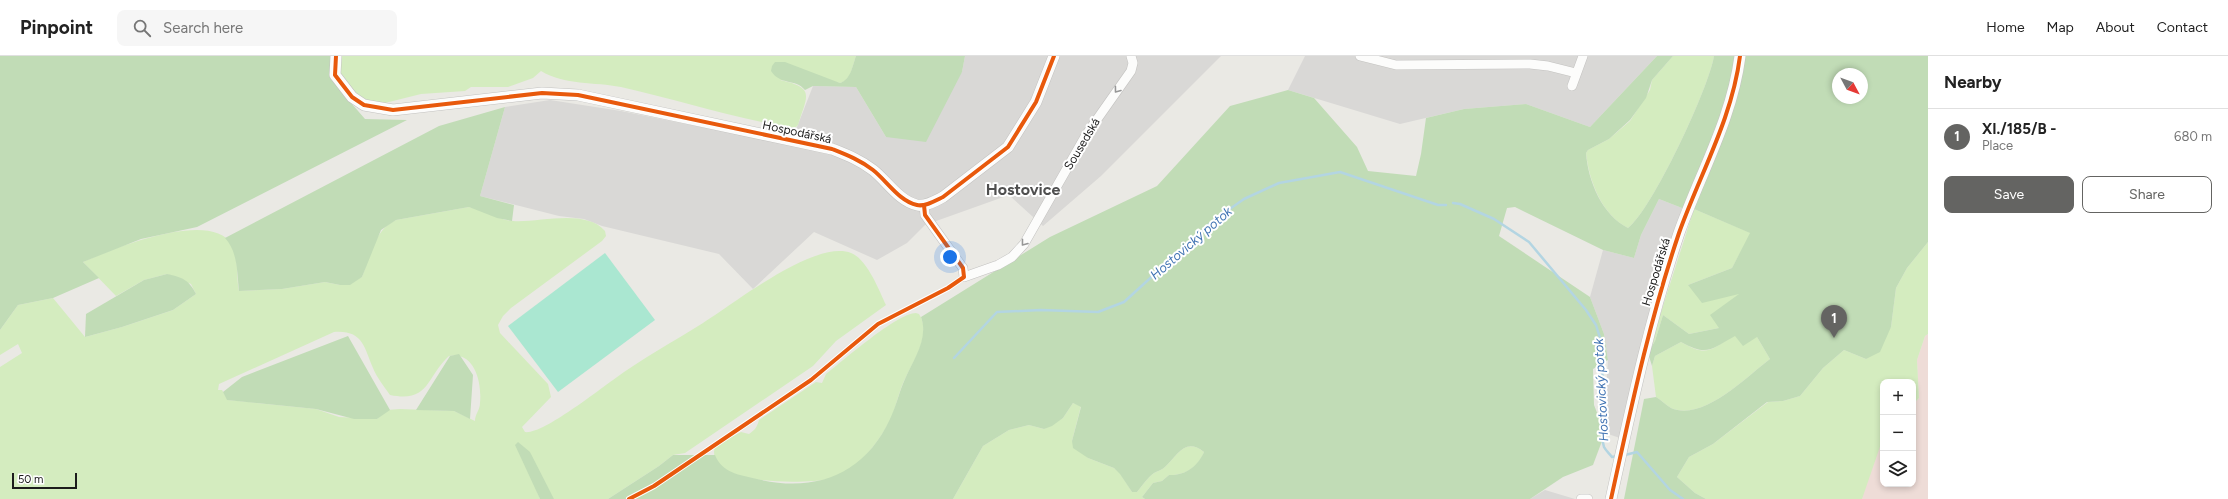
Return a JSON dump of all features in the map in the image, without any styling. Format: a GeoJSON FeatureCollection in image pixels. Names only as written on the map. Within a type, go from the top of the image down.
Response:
{"type":"FeatureCollection","features":[{"type":"Feature","properties":{"kind":"street","name":"Hospodářská"},"geometry":{"type":"LineString","coordinates":[[336,56],[335,75],[352,97],[364,105],[393,110],[542,93],[578,95],[832,149],[856,158],[874,171],[905,200],[917,206],[924,205]]}},
{"type":"Feature","properties":{"kind":"street"},"geometry":{"type":"LineString","coordinates":[[924,205],[943,197],[1008,147],[1036,102],[1054,56]]}},
{"type":"Feature","properties":{"kind":"street","name":"Sousedská"},"geometry":{"type":"LineString","coordinates":[[924,205],[925,215],[962,268],[964,277],[998,265],[1012,257],[1024,244],[1086,135],[1131,71],[1133,63],[1131,56]]}},
{"type":"Feature","properties":{"kind":"street"},"geometry":{"type":"LineString","coordinates":[[1360,56],[1396,65],[1530,64],[1548,66],[1576,73]]}},
{"type":"Feature","properties":{"kind":"street"},"geometry":{"type":"LineString","coordinates":[[1572,86],[1583,56]]}},
{"type":"Feature","properties":{"kind":"street","name":"Hospodářská"},"geometry":{"type":"LineString","coordinates":[[1611,499],[1648,333],[1680,232],[1722,127],[1729,105],[1740,56]]}},
{"type":"Feature","properties":{"kind":"street"},"geometry":{"type":"LineString","coordinates":[[1581,499],[1588,499]]}},
{"type":"Feature","properties":{"kind":"shaded area"},"geometry":{"type":"Polygon","coordinates":[[[965,56],[1221,56],[1101,176],[1043,226],[1009,195],[925,225],[907,243],[877,260],[814,232],[753,289],[719,254],[602,226],[584,219],[559,216],[480,196],[505,107],[550,100],[621,111],[790,145],[813,86],[856,87],[886,137],[962,72],[965,56]]]}},
{"type":"Feature","properties":{"kind":"shaded area"},"geometry":{"type":"Polygon","coordinates":[[[1305,56],[1657,56],[1590,127],[1526,104],[1464,109],[1400,124],[1288,90],[1305,56]]]}},
{"type":"Feature","properties":{"kind":"shaded area"},"geometry":{"type":"Polygon","coordinates":[[[1659,199],[1682,208],[1644,333],[1620,438],[1605,433],[1604,417],[1608,360],[1604,334],[1590,297],[1603,250],[1634,258],[1641,235],[1659,199]]]}},
{"type":"Feature","properties":{"kind":"shaded area"},"geometry":{"type":"Polygon","coordinates":[[[1928,334],[1928,499],[1855,499],[1880,445],[1880,487],[1916,487],[1916,401],[1919,398],[1917,360],[1925,336],[1928,334]]]}},
{"type":"Feature","properties":{"kind":"shaded area"},"geometry":{"type":"Polygon","coordinates":[[[1545,490],[1575,499],[1530,499],[1545,490]]]}},
{"type":"Feature","properties":{"kind":"green space"},"geometry":{"type":"Polygon","coordinates":[[[0,56],[340,56],[339,89],[365,119],[407,120],[197,227],[141,239],[83,262],[99,278],[53,298],[18,305],[0,330],[0,56]]]}},
{"type":"Feature","properties":{"kind":"green space"},"geometry":{"type":"Polygon","coordinates":[[[341,56],[856,56],[850,75],[845,81],[840,83],[824,79],[780,80],[799,86],[806,94],[806,100],[798,125],[795,128],[729,114],[621,87],[560,79],[541,71],[533,78],[508,87],[471,87],[465,91],[421,94],[381,104],[352,97],[341,80],[341,56]]]}},
{"type":"Feature","properties":{"kind":"green space"},"geometry":{"type":"Polygon","coordinates":[[[856,56],[965,56],[962,72],[926,142],[886,137],[856,87],[813,86],[805,90],[797,84],[779,79],[771,71],[775,62],[785,62],[840,83],[849,76],[856,56]]]}},
{"type":"Feature","properties":{"kind":"green space"},"geometry":{"type":"Polygon","coordinates":[[[1657,56],[1673,56],[1652,80],[1646,98],[1630,120],[1609,139],[1588,150],[1586,153],[1587,164],[1593,186],[1598,196],[1611,215],[1628,228],[1638,217],[1651,198],[1678,147],[1702,94],[1714,56],[1928,56],[1928,242],[1907,268],[1896,288],[1891,327],[1880,352],[1866,359],[1844,350],[1823,368],[1800,396],[1783,401],[1767,402],[1713,444],[1689,457],[1677,477],[1695,493],[1706,499],[1624,499],[1644,399],[1656,397],[1671,408],[1683,411],[1697,409],[1724,396],[1770,359],[1757,337],[1743,346],[1735,336],[1709,350],[1690,347],[1681,342],[1655,356],[1652,366],[1648,353],[1655,341],[1663,315],[1689,334],[1719,328],[1710,315],[1739,294],[1702,303],[1688,285],[1732,268],[1750,233],[1694,209],[1682,208],[1659,199],[1641,235],[1634,258],[1603,250],[1515,207],[1507,208],[1499,236],[1590,297],[1604,334],[1608,360],[1593,369],[1594,405],[1605,433],[1593,465],[1563,477],[1530,499],[1145,499],[1142,497],[1153,483],[1162,481],[1169,475],[1186,472],[1195,466],[1204,452],[1192,446],[1182,449],[1164,468],[1149,477],[1137,492],[1132,492],[1114,468],[1088,458],[1073,448],[1072,441],[1081,407],[1073,403],[1063,418],[1052,426],[1044,429],[1029,425],[1009,430],[983,446],[953,499],[608,499],[659,466],[673,455],[715,455],[722,466],[732,472],[751,478],[778,483],[818,481],[836,475],[852,466],[866,454],[879,438],[890,419],[903,384],[922,341],[923,325],[921,317],[1050,237],[1157,186],[1230,106],[1288,90],[1314,98],[1357,147],[1368,171],[1416,176],[1426,118],[1464,109],[1526,104],[1590,127],[1657,56]]]}},
{"type":"Feature","properties":{"kind":"green space"},"geometry":{"type":"Polygon","coordinates":[[[1673,56],[1714,56],[1702,94],[1678,147],[1651,198],[1638,217],[1628,228],[1611,215],[1598,196],[1590,175],[1586,153],[1588,150],[1609,139],[1630,121],[1650,90],[1652,80],[1673,56]]]}},
{"type":"Feature","properties":{"kind":"green space"},"geometry":{"type":"Polygon","coordinates":[[[505,107],[480,196],[514,205],[512,221],[497,218],[469,207],[396,220],[381,230],[362,277],[350,285],[325,282],[282,289],[239,291],[235,256],[225,238],[439,126],[505,107]]]}},
{"type":"Feature","properties":{"kind":"green space"},"geometry":{"type":"Polygon","coordinates":[[[469,207],[502,219],[513,221],[561,218],[586,220],[596,224],[605,231],[606,236],[602,241],[511,308],[503,316],[498,325],[500,333],[548,384],[551,397],[522,427],[525,432],[544,427],[556,420],[624,372],[703,323],[753,289],[796,264],[817,256],[835,251],[851,253],[857,256],[872,276],[886,305],[836,341],[813,366],[685,453],[673,455],[659,466],[608,499],[554,499],[536,489],[540,499],[0,499],[0,367],[22,353],[18,344],[0,355],[0,330],[18,305],[53,298],[85,337],[122,327],[173,310],[196,294],[191,284],[167,274],[144,280],[116,296],[83,262],[137,241],[183,231],[204,230],[221,235],[232,245],[236,256],[239,291],[282,289],[325,282],[340,285],[362,277],[378,236],[389,224],[396,220],[469,207]],[[334,332],[219,384],[218,390],[222,390],[228,400],[316,409],[339,417],[377,419],[387,410],[400,409],[454,411],[475,421],[480,405],[480,387],[475,370],[471,363],[465,358],[449,356],[420,392],[413,395],[403,396],[390,395],[376,375],[361,341],[357,337],[344,332],[334,332]]]}},
{"type":"Feature","properties":{"kind":"green space"},"geometry":{"type":"Polygon","coordinates":[[[1694,209],[1751,233],[1732,268],[1688,285],[1741,293],[1719,328],[1689,334],[1663,315],[1655,341],[1648,353],[1694,209]]]}},
{"type":"Feature","properties":{"kind":"green space"},"geometry":{"type":"Polygon","coordinates":[[[1928,242],[1928,334],[1925,336],[1917,360],[1919,398],[1916,401],[1916,379],[1880,379],[1880,447],[1862,499],[1706,499],[1695,493],[1677,477],[1689,457],[1713,444],[1768,402],[1783,401],[1800,396],[1823,368],[1844,350],[1866,359],[1891,327],[1896,288],[1907,268],[1928,242]]]}},
{"type":"Feature","properties":{"kind":"green space"},"geometry":{"type":"Polygon","coordinates":[[[605,253],[655,320],[558,392],[508,326],[605,253]]]}},
{"type":"Feature","properties":{"kind":"green space"},"geometry":{"type":"Polygon","coordinates":[[[167,274],[177,276],[188,282],[196,294],[173,310],[122,327],[85,337],[86,314],[144,280],[167,274]]]}},
{"type":"Feature","properties":{"kind":"green space"},"geometry":{"type":"Polygon","coordinates":[[[916,313],[919,314],[923,322],[923,338],[917,355],[902,386],[893,414],[875,444],[864,458],[851,469],[841,475],[829,479],[817,481],[780,482],[740,476],[725,469],[716,459],[715,446],[741,432],[749,434],[756,428],[759,420],[816,382],[822,383],[826,374],[884,329],[907,315],[916,313]]]}},
{"type":"Feature","properties":{"kind":"green space"},"geometry":{"type":"Polygon","coordinates":[[[1735,335],[1757,337],[1770,359],[1724,396],[1697,409],[1683,411],[1671,408],[1656,397],[1652,366],[1655,356],[1681,342],[1697,350],[1709,350],[1735,335]]]}},
{"type":"Feature","properties":{"kind":"green space"},"geometry":{"type":"Polygon","coordinates":[[[348,336],[390,410],[377,419],[354,419],[316,409],[227,400],[223,392],[242,377],[348,336]]]}},
{"type":"Feature","properties":{"kind":"green space"},"geometry":{"type":"Polygon","coordinates":[[[459,354],[473,375],[470,419],[454,411],[416,410],[450,356],[459,354]]]}},
{"type":"Feature","properties":{"kind":"green space"},"geometry":{"type":"Polygon","coordinates":[[[1073,403],[1081,406],[1072,441],[1088,458],[1114,468],[1120,473],[1132,492],[1137,492],[1149,477],[1164,468],[1182,449],[1192,446],[1204,452],[1199,462],[1191,469],[1181,474],[1169,475],[1162,481],[1153,483],[1142,497],[1145,499],[953,499],[983,446],[1009,430],[1029,425],[1044,429],[1063,418],[1073,403]]]}},
{"type":"Feature","properties":{"kind":"green space"},"geometry":{"type":"Polygon","coordinates":[[[518,442],[530,452],[554,499],[540,499],[515,445],[518,442]]]}},
{"type":"Feature","properties":{"kind":"waterway","name":"Hostovický potok"},"geometry":{"type":"LineString","coordinates":[[954,358],[997,312],[1041,310],[1098,312],[1124,302],[1214,220],[1244,199],[1279,183],[1340,172],[1438,205],[1446,205]]}},
{"type":"Feature","properties":{"kind":"waterway","name":"Hostovický potok"},"geometry":{"type":"LineString","coordinates":[[1453,203],[1460,204],[1494,219],[1529,242],[1586,310],[1596,325],[1601,341],[1603,388],[1601,393],[1600,408],[1603,442],[1604,447],[1612,457],[1618,456]]}},
{"type":"Feature","properties":{"kind":"waterway","name":"Hostovický potok"},"geometry":{"type":"LineString","coordinates":[[1625,455],[1637,452],[1670,490],[1683,499]]}},
{"type":"Feature","properties":{"kind":"cycle path"},"geometry":{"type":"LineString","coordinates":[[336,56],[335,75],[352,97],[364,105],[393,110],[542,93],[578,95],[832,149],[868,166],[904,199],[917,205],[930,203],[943,197],[1008,147],[1036,102],[1054,56]]}},
{"type":"Feature","properties":{"kind":"cycle path"},"geometry":{"type":"LineString","coordinates":[[1611,499],[1641,365],[1668,266],[1687,211],[1723,124],[1736,79],[1740,56]]}},
{"type":"Feature","properties":{"kind":"cycle path"},"geometry":{"type":"LineString","coordinates":[[629,499],[654,486],[811,380],[878,324],[948,288],[964,277],[963,268],[925,215],[924,205]]}},
{"type":"Feature","properties":{"kind":"place","name":"XI./185/B -"},"geometry":{"type":"Point","coordinates":[1834,338]}},
{"type":"Feature","properties":{"kind":"district","name":"Hostovice"},"geometry":{"type":"Point","coordinates":[1023,189]}}]}
